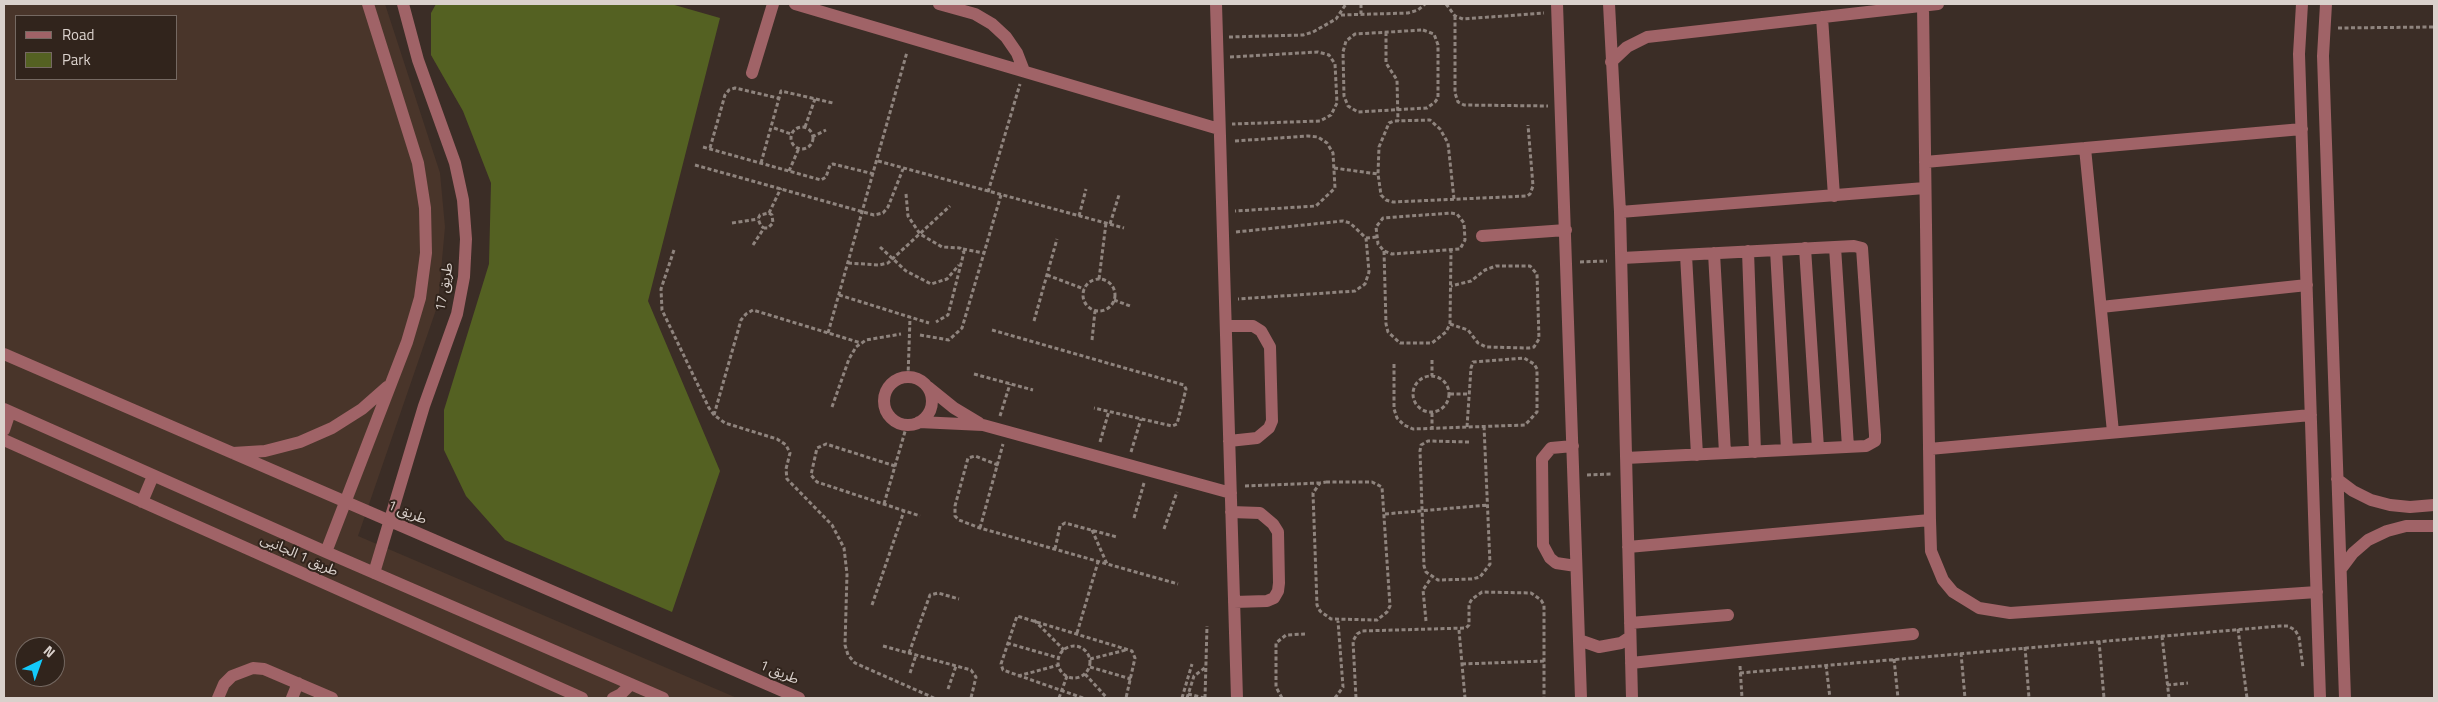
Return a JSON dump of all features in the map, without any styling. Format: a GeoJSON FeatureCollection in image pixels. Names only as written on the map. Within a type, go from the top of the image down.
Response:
{"type":"FeatureCollection","features":[{"type":"Feature","properties":{"kind":"street","name":"طريق 17"},"geometry":{"type":"LineString","coordinates":[[326,552],[407,342],[420,298],[426,253],[426,208],[418,163],[368,4]]}},
{"type":"Feature","properties":{"kind":"street","name":"طريق 17"},"geometry":{"type":"LineString","coordinates":[[374,573],[424,406],[456,314],[464,277],[466,238],[463,200],[455,163],[418,60],[403,4]]}},
{"type":"Feature","properties":{"kind":"street"},"geometry":{"type":"LineString","coordinates":[[752,73],[773,4]]}},
{"type":"Feature","properties":{"kind":"street"},"geometry":{"type":"LineString","coordinates":[[800,4],[1219,132]]}},
{"type":"Feature","properties":{"kind":"street"},"geometry":{"type":"LineString","coordinates":[[939,4],[975,14],[992,24],[1006,37],[1017,53],[1024,72]]}},
{"type":"Feature","properties":{"kind":"street"},"geometry":{"type":"LineString","coordinates":[[1216,4],[1238,698]]}},
{"type":"Feature","properties":{"kind":"street"},"geometry":{"type":"LineString","coordinates":[[1609,4],[1620,212],[1632,698]]}},
{"type":"Feature","properties":{"kind":"street"},"geometry":{"type":"LineString","coordinates":[[1611,62],[1627,47],[1647,37],[1938,4]]}},
{"type":"Feature","properties":{"kind":"street"},"geometry":{"type":"LineString","coordinates":[[2302,4],[2299,29],[2320,698]]}},
{"type":"Feature","properties":{"kind":"street"},"geometry":{"type":"LineString","coordinates":[[2326,4],[2323,28],[2345,698]]}},
{"type":"Feature","properties":{"kind":"street"},"geometry":{"type":"LineString","coordinates":[[1922,5],[1930,520],[1932,551],[1943,580],[1953,592],[1965,601],[1994,612],[2317,592]]}},
{"type":"Feature","properties":{"kind":"street"},"geometry":{"type":"LineString","coordinates":[[1557,8],[1581,698]]}},
{"type":"Feature","properties":{"kind":"street"},"geometry":{"type":"LineString","coordinates":[[1822,17],[1834,196]]}},
{"type":"Feature","properties":{"kind":"street"},"geometry":{"type":"LineString","coordinates":[[1925,162],[2302,129]]}},
{"type":"Feature","properties":{"kind":"street"},"geometry":{"type":"LineString","coordinates":[[2085,148],[2113,432]]}},
{"type":"Feature","properties":{"kind":"street"},"geometry":{"type":"LineString","coordinates":[[1620,212],[1925,188]]}},
{"type":"Feature","properties":{"kind":"street"},"geometry":{"type":"LineString","coordinates":[[1482,236],[1566,230]]}},
{"type":"Feature","properties":{"kind":"street"},"geometry":{"type":"LineString","coordinates":[[1621,260],[1806,248],[1859,246],[1862,248],[1875,441],[1866,446],[1626,458]]}},
{"type":"Feature","properties":{"kind":"street"},"geometry":{"type":"LineString","coordinates":[[1835,247],[1848,447]]}},
{"type":"Feature","properties":{"kind":"street"},"geometry":{"type":"LineString","coordinates":[[1806,248],[1818,448]]}},
{"type":"Feature","properties":{"kind":"street"},"geometry":{"type":"LineString","coordinates":[[1776,250],[1787,450]]}},
{"type":"Feature","properties":{"kind":"street"},"geometry":{"type":"LineString","coordinates":[[1748,251],[1755,452]]}},
{"type":"Feature","properties":{"kind":"street"},"geometry":{"type":"LineString","coordinates":[[1714,253],[1725,453]]}},
{"type":"Feature","properties":{"kind":"street"},"geometry":{"type":"LineString","coordinates":[[1686,255],[1697,455]]}},
{"type":"Feature","properties":{"kind":"street"},"geometry":{"type":"LineString","coordinates":[[2101,307],[2307,285]]}},
{"type":"Feature","properties":{"kind":"street"},"geometry":{"type":"LineString","coordinates":[[1226,326],[1253,326],[1261,331],[1270,347],[1272,421],[1264,434],[1257,438],[1229,441]]}},
{"type":"Feature","properties":{"kind":"street","name":"طريق 1"},"geometry":{"type":"LineString","coordinates":[[4,354],[799,698]]}},
{"type":"Feature","properties":{"kind":"street"},"geometry":{"type":"LineString","coordinates":[[983,425],[954,408],[915,378],[899,379],[891,384],[886,391],[884,400],[890,417],[898,423],[983,425],[1182,480],[1231,490]]}},
{"type":"Feature","properties":{"kind":"street"},"geometry":{"type":"LineString","coordinates":[[230,453],[265,451],[300,442],[332,428],[362,409],[389,385]]}},
{"type":"Feature","properties":{"kind":"street"},"geometry":{"type":"LineString","coordinates":[[913,424],[927,416],[931,406],[931,396],[927,387]]}},
{"type":"Feature","properties":{"kind":"street"},"geometry":{"type":"LineString","coordinates":[[4,430],[7,411],[663,698]]}},
{"type":"Feature","properties":{"kind":"street"},"geometry":{"type":"LineString","coordinates":[[1929,449],[2312,415]]}},
{"type":"Feature","properties":{"kind":"street","name":"طريق 1 الجانيى"},"geometry":{"type":"LineString","coordinates":[[4,440],[582,698]]}},
{"type":"Feature","properties":{"kind":"street"},"geometry":{"type":"LineString","coordinates":[[1573,446],[1551,448],[1542,459],[1542,535],[1543,545],[1550,558],[1563,566],[1576,566]]}},
{"type":"Feature","properties":{"kind":"street"},"geometry":{"type":"LineString","coordinates":[[142,502],[153,476]]}},
{"type":"Feature","properties":{"kind":"street"},"geometry":{"type":"LineString","coordinates":[[2337,479],[2353,491],[2377,501],[2410,507],[2434,505]]}},
{"type":"Feature","properties":{"kind":"street"},"geometry":{"type":"LineString","coordinates":[[1231,512],[1260,513],[1274,524],[1278,532],[1278,591],[1274,598],[1266,601],[1234,602]]}},
{"type":"Feature","properties":{"kind":"street"},"geometry":{"type":"LineString","coordinates":[[1628,547],[1930,520]]}},
{"type":"Feature","properties":{"kind":"street"},"geometry":{"type":"LineString","coordinates":[[2341,569],[2353,553],[2368,540],[2387,531],[2406,526],[2434,526]]}},
{"type":"Feature","properties":{"kind":"street"},"geometry":{"type":"LineString","coordinates":[[1630,623],[1728,615]]}},
{"type":"Feature","properties":{"kind":"street"},"geometry":{"type":"LineString","coordinates":[[1631,663],[1913,634]]}},
{"type":"Feature","properties":{"kind":"street"},"geometry":{"type":"LineString","coordinates":[[1579,640],[1600,647],[1621,643],[1630,638]]}},
{"type":"Feature","properties":{"kind":"street"},"geometry":{"type":"LineString","coordinates":[[218,698],[224,684],[232,676],[253,668],[264,669],[332,698]]}},
{"type":"Feature","properties":{"kind":"street"},"geometry":{"type":"LineString","coordinates":[[292,698],[298,683]]}},
{"type":"Feature","properties":{"kind":"street"},"geometry":{"type":"LineString","coordinates":[[613,698],[621,694],[631,684]]}},
{"type":"Feature","properties":{"kind":"path"},"geometry":{"type":"LineString","coordinates":[[1217,37],[1303,35],[1323,29],[1341,15],[1346,4]]}},
{"type":"Feature","properties":{"kind":"path"},"geometry":{"type":"LineString","coordinates":[[1361,4],[1361,14]]}},
{"type":"Feature","properties":{"kind":"path"},"geometry":{"type":"LineString","coordinates":[[1341,15],[1408,13],[1418,10],[1425,4]]}},
{"type":"Feature","properties":{"kind":"path"},"geometry":{"type":"LineString","coordinates":[[1446,4],[1455,16],[1463,19],[1557,8]]}},
{"type":"Feature","properties":{"kind":"path"},"geometry":{"type":"LineString","coordinates":[[1455,16],[1455,93],[1458,102],[1464,105],[1560,106]]}},
{"type":"Feature","properties":{"kind":"path"},"geometry":{"type":"LineString","coordinates":[[2323,28],[2434,27]]}},
{"type":"Feature","properties":{"kind":"path"},"geometry":{"type":"LineString","coordinates":[[1428,31],[1434,34],[1438,45],[1438,98],[1427,108],[1398,110],[1358,112],[1348,106],[1344,96],[1343,52],[1346,41],[1356,34],[1428,31]]}},
{"type":"Feature","properties":{"kind":"path"},"geometry":{"type":"LineString","coordinates":[[1386,32],[1385,59],[1387,66],[1397,80],[1398,121]]}},
{"type":"Feature","properties":{"kind":"path"},"geometry":{"type":"LineString","coordinates":[[828,333],[878,162],[911,38]]}},
{"type":"Feature","properties":{"kind":"path"},"geometry":{"type":"LineString","coordinates":[[1217,58],[1324,53],[1333,59],[1335,64],[1337,103],[1331,115],[1320,120],[1219,132]]}},
{"type":"Feature","properties":{"kind":"path"},"geometry":{"type":"LineString","coordinates":[[988,192],[1024,72]]}},
{"type":"Feature","properties":{"kind":"path"},"geometry":{"type":"LineString","coordinates":[[710,148],[725,95],[729,90],[735,88],[778,98]]}},
{"type":"Feature","properties":{"kind":"path"},"geometry":{"type":"LineString","coordinates":[[761,163],[779,93],[783,91],[833,103]]}},
{"type":"Feature","properties":{"kind":"path"},"geometry":{"type":"LineString","coordinates":[[805,127],[815,99]]}},
{"type":"Feature","properties":{"kind":"path"},"geometry":{"type":"LineString","coordinates":[[1454,199],[1448,143],[1440,129],[1430,120],[1389,123],[1381,138],[1378,174],[1380,191],[1386,200],[1393,202],[1527,196],[1530,194],[1533,186],[1528,125]]}},
{"type":"Feature","properties":{"kind":"path"},"geometry":{"type":"LineString","coordinates":[[805,127],[797,128],[791,134],[791,141],[799,148],[807,147],[812,137],[826,130]]}},
{"type":"Feature","properties":{"kind":"path"},"geometry":{"type":"LineString","coordinates":[[805,127],[812,137]]}},
{"type":"Feature","properties":{"kind":"path"},"geometry":{"type":"LineString","coordinates":[[774,128],[791,134]]}},
{"type":"Feature","properties":{"kind":"path"},"geometry":{"type":"LineString","coordinates":[[1219,132],[1318,137],[1327,143],[1333,152],[1335,188],[1316,206],[1222,212]]}},
{"type":"Feature","properties":{"kind":"path"},"geometry":{"type":"LineString","coordinates":[[703,147],[821,180],[826,177],[830,165],[834,164],[874,174]]}},
{"type":"Feature","properties":{"kind":"path"},"geometry":{"type":"LineString","coordinates":[[789,171],[799,148]]}},
{"type":"Feature","properties":{"kind":"path"},"geometry":{"type":"LineString","coordinates":[[878,162],[1124,228]]}},
{"type":"Feature","properties":{"kind":"path"},"geometry":{"type":"LineString","coordinates":[[696,165],[874,214],[883,214],[888,208],[902,169]]}},
{"type":"Feature","properties":{"kind":"path"},"geometry":{"type":"LineString","coordinates":[[1334,168],[1378,174]]}},
{"type":"Feature","properties":{"kind":"path"},"geometry":{"type":"LineString","coordinates":[[769,213],[781,188]]}},
{"type":"Feature","properties":{"kind":"path"},"geometry":{"type":"LineString","coordinates":[[1078,216],[1086,189]]}},
{"type":"Feature","properties":{"kind":"path"},"geometry":{"type":"LineString","coordinates":[[906,194],[908,216],[920,234],[942,247],[984,254]]}},
{"type":"Feature","properties":{"kind":"path"},"geometry":{"type":"LineString","coordinates":[[920,335],[949,340],[962,328],[1001,195]]}},
{"type":"Feature","properties":{"kind":"path"},"geometry":{"type":"LineString","coordinates":[[1099,279],[1108,224],[1119,195]]}},
{"type":"Feature","properties":{"kind":"path"},"geometry":{"type":"LineString","coordinates":[[848,263],[884,265],[893,259],[950,206]]}},
{"type":"Feature","properties":{"kind":"path"},"geometry":{"type":"LineString","coordinates":[[732,223],[758,219],[760,215],[769,213]]}},
{"type":"Feature","properties":{"kind":"path"},"geometry":{"type":"LineString","coordinates":[[753,245],[764,228],[768,228],[773,223],[772,215],[769,213]]}},
{"type":"Feature","properties":{"kind":"path"},"geometry":{"type":"LineString","coordinates":[[1457,214],[1464,223],[1465,240],[1460,249],[1451,251],[1392,254],[1384,251],[1378,244],[1377,237],[1376,227],[1383,218],[1457,214]]}},
{"type":"Feature","properties":{"kind":"path"},"geometry":{"type":"LineString","coordinates":[[758,219],[760,226],[764,228]]}},
{"type":"Feature","properties":{"kind":"path"},"geometry":{"type":"LineString","coordinates":[[1223,233],[1343,221],[1357,227],[1366,238],[1369,272],[1368,279],[1361,288],[1355,291],[1225,300]]}},
{"type":"Feature","properties":{"kind":"path"},"geometry":{"type":"LineString","coordinates":[[1366,238],[1377,237]]}},
{"type":"Feature","properties":{"kind":"path"},"geometry":{"type":"LineString","coordinates":[[1034,321],[1057,239]]}},
{"type":"Feature","properties":{"kind":"path"},"geometry":{"type":"LineString","coordinates":[[880,247],[906,271],[931,284],[947,279],[960,264]]}},
{"type":"Feature","properties":{"kind":"path"},"geometry":{"type":"LineString","coordinates":[[936,322],[948,315],[962,249]]}},
{"type":"Feature","properties":{"kind":"path"},"geometry":{"type":"LineString","coordinates":[[674,250],[661,289],[662,310],[714,415],[725,423],[777,439],[786,445],[790,453],[786,469],[787,479],[832,525],[844,548],[847,574],[845,645],[848,655],[855,663],[934,698]]}},
{"type":"Feature","properties":{"kind":"path"},"geometry":{"type":"LineString","coordinates":[[1384,251],[1386,324],[1393,338],[1400,343],[1432,343],[1440,338],[1450,324],[1451,251]]}},
{"type":"Feature","properties":{"kind":"path"},"geometry":{"type":"LineString","coordinates":[[1567,262],[1621,260]]}},
{"type":"Feature","properties":{"kind":"path"},"geometry":{"type":"LineString","coordinates":[[1450,324],[1468,330],[1478,343],[1486,347],[1529,348],[1534,347],[1540,339],[1537,274],[1530,266],[1496,266],[1485,270],[1471,281],[1451,286]]}},
{"type":"Feature","properties":{"kind":"path"},"geometry":{"type":"LineString","coordinates":[[1047,275],[1084,288]]}},
{"type":"Feature","properties":{"kind":"path"},"geometry":{"type":"LineString","coordinates":[[1099,279],[1112,286],[1114,300],[1104,310],[1090,308],[1083,300],[1084,288],[1090,281],[1099,279]]}},
{"type":"Feature","properties":{"kind":"path"},"geometry":{"type":"LineString","coordinates":[[839,295],[929,323]]}},
{"type":"Feature","properties":{"kind":"path"},"geometry":{"type":"LineString","coordinates":[[1114,300],[1130,306]]}},
{"type":"Feature","properties":{"kind":"path"},"geometry":{"type":"LineString","coordinates":[[714,415],[741,320],[753,310],[861,343]]}},
{"type":"Feature","properties":{"kind":"path"},"geometry":{"type":"LineString","coordinates":[[1092,340],[1095,310]]}},
{"type":"Feature","properties":{"kind":"path"},"geometry":{"type":"LineString","coordinates":[[908,377],[910,318]]}},
{"type":"Feature","properties":{"kind":"path"},"geometry":{"type":"LineString","coordinates":[[992,330],[1185,386],[1174,426],[1094,408]]}},
{"type":"Feature","properties":{"kind":"path"},"geometry":{"type":"LineString","coordinates":[[832,408],[849,359],[861,343],[866,340],[901,334]]}},
{"type":"Feature","properties":{"kind":"path"},"geometry":{"type":"LineString","coordinates":[[1394,364],[1394,410],[1404,426],[1413,429],[1525,425],[1534,418],[1537,412],[1537,369],[1534,364],[1524,358],[1476,360],[1471,365],[1467,427]]}},
{"type":"Feature","properties":{"kind":"path"},"geometry":{"type":"LineString","coordinates":[[1432,360],[1432,376]]}},
{"type":"Feature","properties":{"kind":"path"},"geometry":{"type":"LineString","coordinates":[[974,374],[1033,390]]}},
{"type":"Feature","properties":{"kind":"path"},"geometry":{"type":"LineString","coordinates":[[1426,376],[1432,376],[1446,383],[1450,394],[1446,405],[1432,413],[1421,409],[1414,400],[1413,394],[1416,383],[1426,376]]}},
{"type":"Feature","properties":{"kind":"path"},"geometry":{"type":"LineString","coordinates":[[980,528],[998,464],[1010,383]]}},
{"type":"Feature","properties":{"kind":"path"},"geometry":{"type":"LineString","coordinates":[[1450,394],[1469,394]]}},
{"type":"Feature","properties":{"kind":"path"},"geometry":{"type":"LineString","coordinates":[[1096,456],[1109,411]]}},
{"type":"Feature","properties":{"kind":"path"},"geometry":{"type":"LineString","coordinates":[[1432,413],[1432,428]]}},
{"type":"Feature","properties":{"kind":"path"},"geometry":{"type":"LineString","coordinates":[[1127,465],[1142,419]]}},
{"type":"Feature","properties":{"kind":"path"},"geometry":{"type":"LineString","coordinates":[[884,504],[895,466],[913,424]]}},
{"type":"Feature","properties":{"kind":"path"},"geometry":{"type":"LineString","coordinates":[[1469,442],[1428,442],[1421,445],[1424,566],[1431,578],[1438,580],[1472,580],[1486,572],[1490,556],[1484,426]]}},
{"type":"Feature","properties":{"kind":"path"},"geometry":{"type":"LineString","coordinates":[[895,466],[826,444],[817,448],[811,475],[814,480],[920,516]]}},
{"type":"Feature","properties":{"kind":"path"},"geometry":{"type":"LineString","coordinates":[[998,464],[970,456],[957,498],[955,516],[959,520],[980,528],[1178,584]]}},
{"type":"Feature","properties":{"kind":"path"},"geometry":{"type":"LineString","coordinates":[[1134,518],[1148,471]]}},
{"type":"Feature","properties":{"kind":"path"},"geometry":{"type":"LineString","coordinates":[[1574,476],[1626,474]]}},
{"type":"Feature","properties":{"kind":"path"},"geometry":{"type":"LineString","coordinates":[[1164,529],[1182,480]]}},
{"type":"Feature","properties":{"kind":"path"},"geometry":{"type":"LineString","coordinates":[[1231,490],[1320,483],[1378,484],[1384,492],[1390,606],[1388,612],[1377,620],[1338,620],[1325,616],[1317,605],[1313,493],[1320,483]]}},
{"type":"Feature","properties":{"kind":"path"},"geometry":{"type":"LineString","coordinates":[[1385,514],[1488,505]]}},
{"type":"Feature","properties":{"kind":"path"},"geometry":{"type":"LineString","coordinates":[[872,605],[904,511]]}},
{"type":"Feature","properties":{"kind":"path"},"geometry":{"type":"LineString","coordinates":[[1055,549],[1062,524],[1068,523],[1118,537]]}},
{"type":"Feature","properties":{"kind":"path"},"geometry":{"type":"LineString","coordinates":[[1092,530],[1107,564]]}},
{"type":"Feature","properties":{"kind":"path"},"geometry":{"type":"LineString","coordinates":[[1077,633],[1098,562]]}},
{"type":"Feature","properties":{"kind":"path"},"geometry":{"type":"LineString","coordinates":[[1426,621],[1423,590],[1431,578]]}},
{"type":"Feature","properties":{"kind":"path"},"geometry":{"type":"LineString","coordinates":[[1356,698],[1353,641],[1356,634],[1362,631],[1459,630],[1466,628],[1469,625],[1469,604],[1476,595],[1482,592],[1531,593],[1541,600],[1544,606],[1544,698]]}},
{"type":"Feature","properties":{"kind":"path"},"geometry":{"type":"LineString","coordinates":[[909,653],[930,595],[938,593],[958,599]]}},
{"type":"Feature","properties":{"kind":"path"},"geometry":{"type":"LineString","coordinates":[[1083,698],[1005,672],[1001,668],[1007,643],[1017,616],[1077,633],[1127,650],[1136,656],[1126,698]]}},
{"type":"Feature","properties":{"kind":"path"},"geometry":{"type":"LineString","coordinates":[[1033,619],[1064,650]]}},
{"type":"Feature","properties":{"kind":"path"},"geometry":{"type":"LineString","coordinates":[[1335,698],[1343,687],[1338,620]]}},
{"type":"Feature","properties":{"kind":"path"},"geometry":{"type":"LineString","coordinates":[[1206,667],[1194,676],[1187,696],[1205,698],[1206,667],[1207,626]]}},
{"type":"Feature","properties":{"kind":"path"},"geometry":{"type":"LineString","coordinates":[[1740,673],[2280,626],[2288,626],[2295,630],[2299,637],[2303,672]]}},
{"type":"Feature","properties":{"kind":"path"},"geometry":{"type":"LineString","coordinates":[[2238,629],[2247,698]]}},
{"type":"Feature","properties":{"kind":"path"},"geometry":{"type":"LineString","coordinates":[[1459,630],[1466,698]]}},
{"type":"Feature","properties":{"kind":"path"},"geometry":{"type":"LineString","coordinates":[[1282,698],[1276,688],[1276,643],[1286,635],[1305,634]]}},
{"type":"Feature","properties":{"kind":"path"},"geometry":{"type":"LineString","coordinates":[[2162,636],[2168,698]]}},
{"type":"Feature","properties":{"kind":"path"},"geometry":{"type":"LineString","coordinates":[[2099,641],[2104,698]]}},
{"type":"Feature","properties":{"kind":"path"},"geometry":{"type":"LineString","coordinates":[[1007,643],[1059,658]]}},
{"type":"Feature","properties":{"kind":"path"},"geometry":{"type":"LineString","coordinates":[[883,646],[956,666],[974,673],[976,681],[971,698]]}},
{"type":"Feature","properties":{"kind":"path"},"geometry":{"type":"LineString","coordinates":[[1074,646],[1084,650],[1090,659],[1090,667],[1085,674],[1076,678],[1067,676],[1059,665],[1059,658],[1064,650],[1074,646]]}},
{"type":"Feature","properties":{"kind":"path"},"geometry":{"type":"LineString","coordinates":[[2025,648],[2029,698]]}},
{"type":"Feature","properties":{"kind":"path"},"geometry":{"type":"LineString","coordinates":[[1090,659],[1127,650]]}},
{"type":"Feature","properties":{"kind":"path"},"geometry":{"type":"LineString","coordinates":[[1738,653],[1742,698]]}},
{"type":"Feature","properties":{"kind":"path"},"geometry":{"type":"LineString","coordinates":[[1961,653],[1965,698]]}},
{"type":"Feature","properties":{"kind":"path"},"geometry":{"type":"LineString","coordinates":[[910,673],[916,655]]}},
{"type":"Feature","properties":{"kind":"path"},"geometry":{"type":"LineString","coordinates":[[1894,659],[1898,698]]}},
{"type":"Feature","properties":{"kind":"path"},"geometry":{"type":"LineString","coordinates":[[1462,664],[1544,661]]}},
{"type":"Feature","properties":{"kind":"path"},"geometry":{"type":"LineString","coordinates":[[1182,698],[1192,664]]}},
{"type":"Feature","properties":{"kind":"path"},"geometry":{"type":"LineString","coordinates":[[1018,676],[1059,665]]}},
{"type":"Feature","properties":{"kind":"path"},"geometry":{"type":"LineString","coordinates":[[1826,665],[1830,698]]}},
{"type":"Feature","properties":{"kind":"path"},"geometry":{"type":"LineString","coordinates":[[948,689],[956,666]]}},
{"type":"Feature","properties":{"kind":"path"},"geometry":{"type":"LineString","coordinates":[[1090,667],[1131,679]]}},
{"type":"Feature","properties":{"kind":"path"},"geometry":{"type":"LineString","coordinates":[[1085,674],[1107,698]]}},
{"type":"Feature","properties":{"kind":"path"},"geometry":{"type":"LineString","coordinates":[[1060,698],[1067,676]]}},
{"type":"Feature","properties":{"kind":"path"},"geometry":{"type":"LineString","coordinates":[[2167,685],[2188,683]]}},
{"type":"Feature","properties":{"kind":"shaded area"},"geometry":{"type":"Polygon","coordinates":[[[4,4],[385,4],[440,173],[445,227],[438,304],[358,536],[737,698],[4,698],[4,4]]]}},
{"type":"Feature","properties":{"kind":"green space"},"geometry":{"type":"Polygon","coordinates":[[[436,4],[671,4],[720,18],[648,301],[720,471],[672,612],[505,540],[466,496],[444,450],[444,410],[489,264],[491,183],[463,111],[431,55],[431,13],[436,4]]]}}]}
